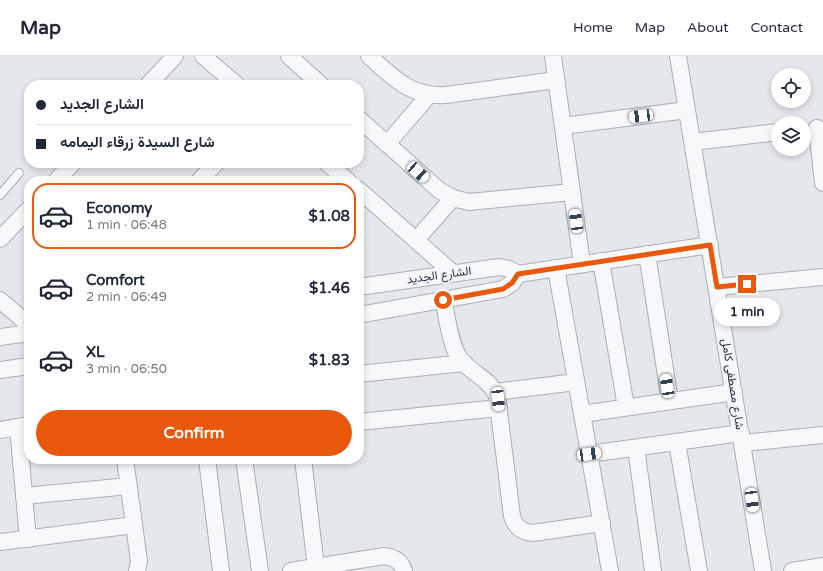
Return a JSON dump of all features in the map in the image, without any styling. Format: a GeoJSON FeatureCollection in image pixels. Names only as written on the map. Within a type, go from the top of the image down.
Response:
{"type":"FeatureCollection","features":[{"type":"Feature","properties":{"kind":"street"},"geometry":{"type":"LineString","coordinates":[[204,56],[231,80]]}},
{"type":"Feature","properties":{"kind":"street"},"geometry":{"type":"LineString","coordinates":[[289,56],[311,80]]}},
{"type":"Feature","properties":{"kind":"street"},"geometry":{"type":"LineString","coordinates":[[369,56],[404,86],[429,95],[446,95],[556,80]]}},
{"type":"Feature","properties":{"kind":"street"},"geometry":{"type":"LineString","coordinates":[[553,56],[582,264]]}},
{"type":"Feature","properties":{"kind":"street","name":"شارع مصطفى كامل"},"geometry":{"type":"LineString","coordinates":[[678,56],[763,571]]}},
{"type":"Feature","properties":{"kind":"street"},"geometry":{"type":"LineString","coordinates":[[152,80],[172,57]]}},
{"type":"Feature","properties":{"kind":"street"},"geometry":{"type":"LineString","coordinates":[[387,144],[429,95]]}},
{"type":"Feature","properties":{"kind":"street"},"geometry":{"type":"LineString","coordinates":[[563,126],[687,110]]}},
{"type":"Feature","properties":{"kind":"street"},"geometry":{"type":"LineString","coordinates":[[364,124],[439,190],[453,198],[477,202],[572,192]]}},
{"type":"Feature","properties":{"kind":"street"},"geometry":{"type":"LineString","coordinates":[[815,128],[823,183]]}},
{"type":"Feature","properties":{"kind":"street"},"geometry":{"type":"LineString","coordinates":[[693,142],[771,133]]}},
{"type":"Feature","properties":{"kind":"street"},"geometry":{"type":"LineString","coordinates":[[61,176],[68,168]]}},
{"type":"Feature","properties":{"kind":"street"},"geometry":{"type":"LineString","coordinates":[[204,176],[211,168]]}},
{"type":"Feature","properties":{"kind":"street"},"geometry":{"type":"LineString","coordinates":[[334,168],[342,176]]}},
{"type":"Feature","properties":{"kind":"street"},"geometry":{"type":"LineString","coordinates":[[364,194],[452,273]]}},
{"type":"Feature","properties":{"kind":"street"},"geometry":{"type":"LineString","coordinates":[[416,240],[453,198]]}},
{"type":"Feature","properties":{"kind":"street"},"geometry":{"type":"LineString","coordinates":[[0,239],[24,214]]}},
{"type":"Feature","properties":{"kind":"street","name":"الشارع الجديد"},"geometry":{"type":"LineString","coordinates":[[364,286],[499,267],[509,269],[518,274],[710,245]]}},
{"type":"Feature","properties":{"kind":"street"},"geometry":{"type":"LineString","coordinates":[[647,254],[670,401]]}},
{"type":"Feature","properties":{"kind":"street"},"geometry":{"type":"LineString","coordinates":[[601,261],[626,407]]}},
{"type":"Feature","properties":{"kind":"street"},"geometry":{"type":"LineString","coordinates":[[556,268],[610,571]]}},
{"type":"Feature","properties":{"kind":"street","name":"الشارع الجديد"},"geometry":{"type":"LineString","coordinates":[[364,314],[503,289],[512,283],[518,274]]}},
{"type":"Feature","properties":{"kind":"street"},"geometry":{"type":"LineString","coordinates":[[717,287],[823,277]]}},
{"type":"Feature","properties":{"kind":"street"},"geometry":{"type":"LineString","coordinates":[[0,300],[24,320]]}},
{"type":"Feature","properties":{"kind":"street"},"geometry":{"type":"LineString","coordinates":[[443,300],[455,349],[464,363],[491,386],[495,392],[499,408],[512,516],[517,527],[527,532],[532,532],[602,523]]}},
{"type":"Feature","properties":{"kind":"street"},"geometry":{"type":"LineString","coordinates":[[0,337],[24,334]]}},
{"type":"Feature","properties":{"kind":"street"},"geometry":{"type":"LineString","coordinates":[[364,373],[464,363]]}},
{"type":"Feature","properties":{"kind":"street"},"geometry":{"type":"LineString","coordinates":[[0,370],[24,367]]}},
{"type":"Feature","properties":{"kind":"street"},"geometry":{"type":"LineString","coordinates":[[495,392],[576,382]]}},
{"type":"Feature","properties":{"kind":"street"},"geometry":{"type":"LineString","coordinates":[[582,414],[734,392]]}},
{"type":"Feature","properties":{"kind":"street"},"geometry":{"type":"LineString","coordinates":[[364,422],[499,408]]}},
{"type":"Feature","properties":{"kind":"street"},"geometry":{"type":"LineString","coordinates":[[0,430],[23,426],[24,496],[28,539]]}},
{"type":"Feature","properties":{"kind":"street"},"geometry":{"type":"LineString","coordinates":[[589,454],[677,442],[823,435]]}},
{"type":"Feature","properties":{"kind":"street"},"geometry":{"type":"LineString","coordinates":[[677,442],[699,571]]}},
{"type":"Feature","properties":{"kind":"street"},"geometry":{"type":"LineString","coordinates":[[636,448],[653,571]]}},
{"type":"Feature","properties":{"kind":"street"},"geometry":{"type":"LineString","coordinates":[[126,464],[139,561],[137,571]]}},
{"type":"Feature","properties":{"kind":"street"},"geometry":{"type":"LineString","coordinates":[[208,464],[221,571]]}},
{"type":"Feature","properties":{"kind":"street"},"geometry":{"type":"LineString","coordinates":[[245,464],[260,571]]}},
{"type":"Feature","properties":{"kind":"street"},"geometry":{"type":"LineString","coordinates":[[304,464],[316,567]]}},
{"type":"Feature","properties":{"kind":"street"},"geometry":{"type":"LineString","coordinates":[[24,496],[129,486]]}},
{"type":"Feature","properties":{"kind":"street"},"geometry":{"type":"LineString","coordinates":[[0,542],[134,525]]}},
{"type":"Feature","properties":{"kind":"street"},"geometry":{"type":"LineString","coordinates":[[291,571],[384,556],[395,559],[400,563],[404,571]]}},
{"type":"Feature","properties":{"kind":"street"},"geometry":{"type":"LineString","coordinates":[[792,571],[823,566]]}},
{"type":"Feature","properties":{"kind":"lane"},"geometry":{"type":"LineString","coordinates":[[0,195],[19,173]]}},
{"type":"Feature","properties":{"kind":"route"},"geometry":{"type":"LineString","coordinates":[[443,300],[503,289],[512,283],[518,274],[710,245],[717,287],[747,284]]}}]}
